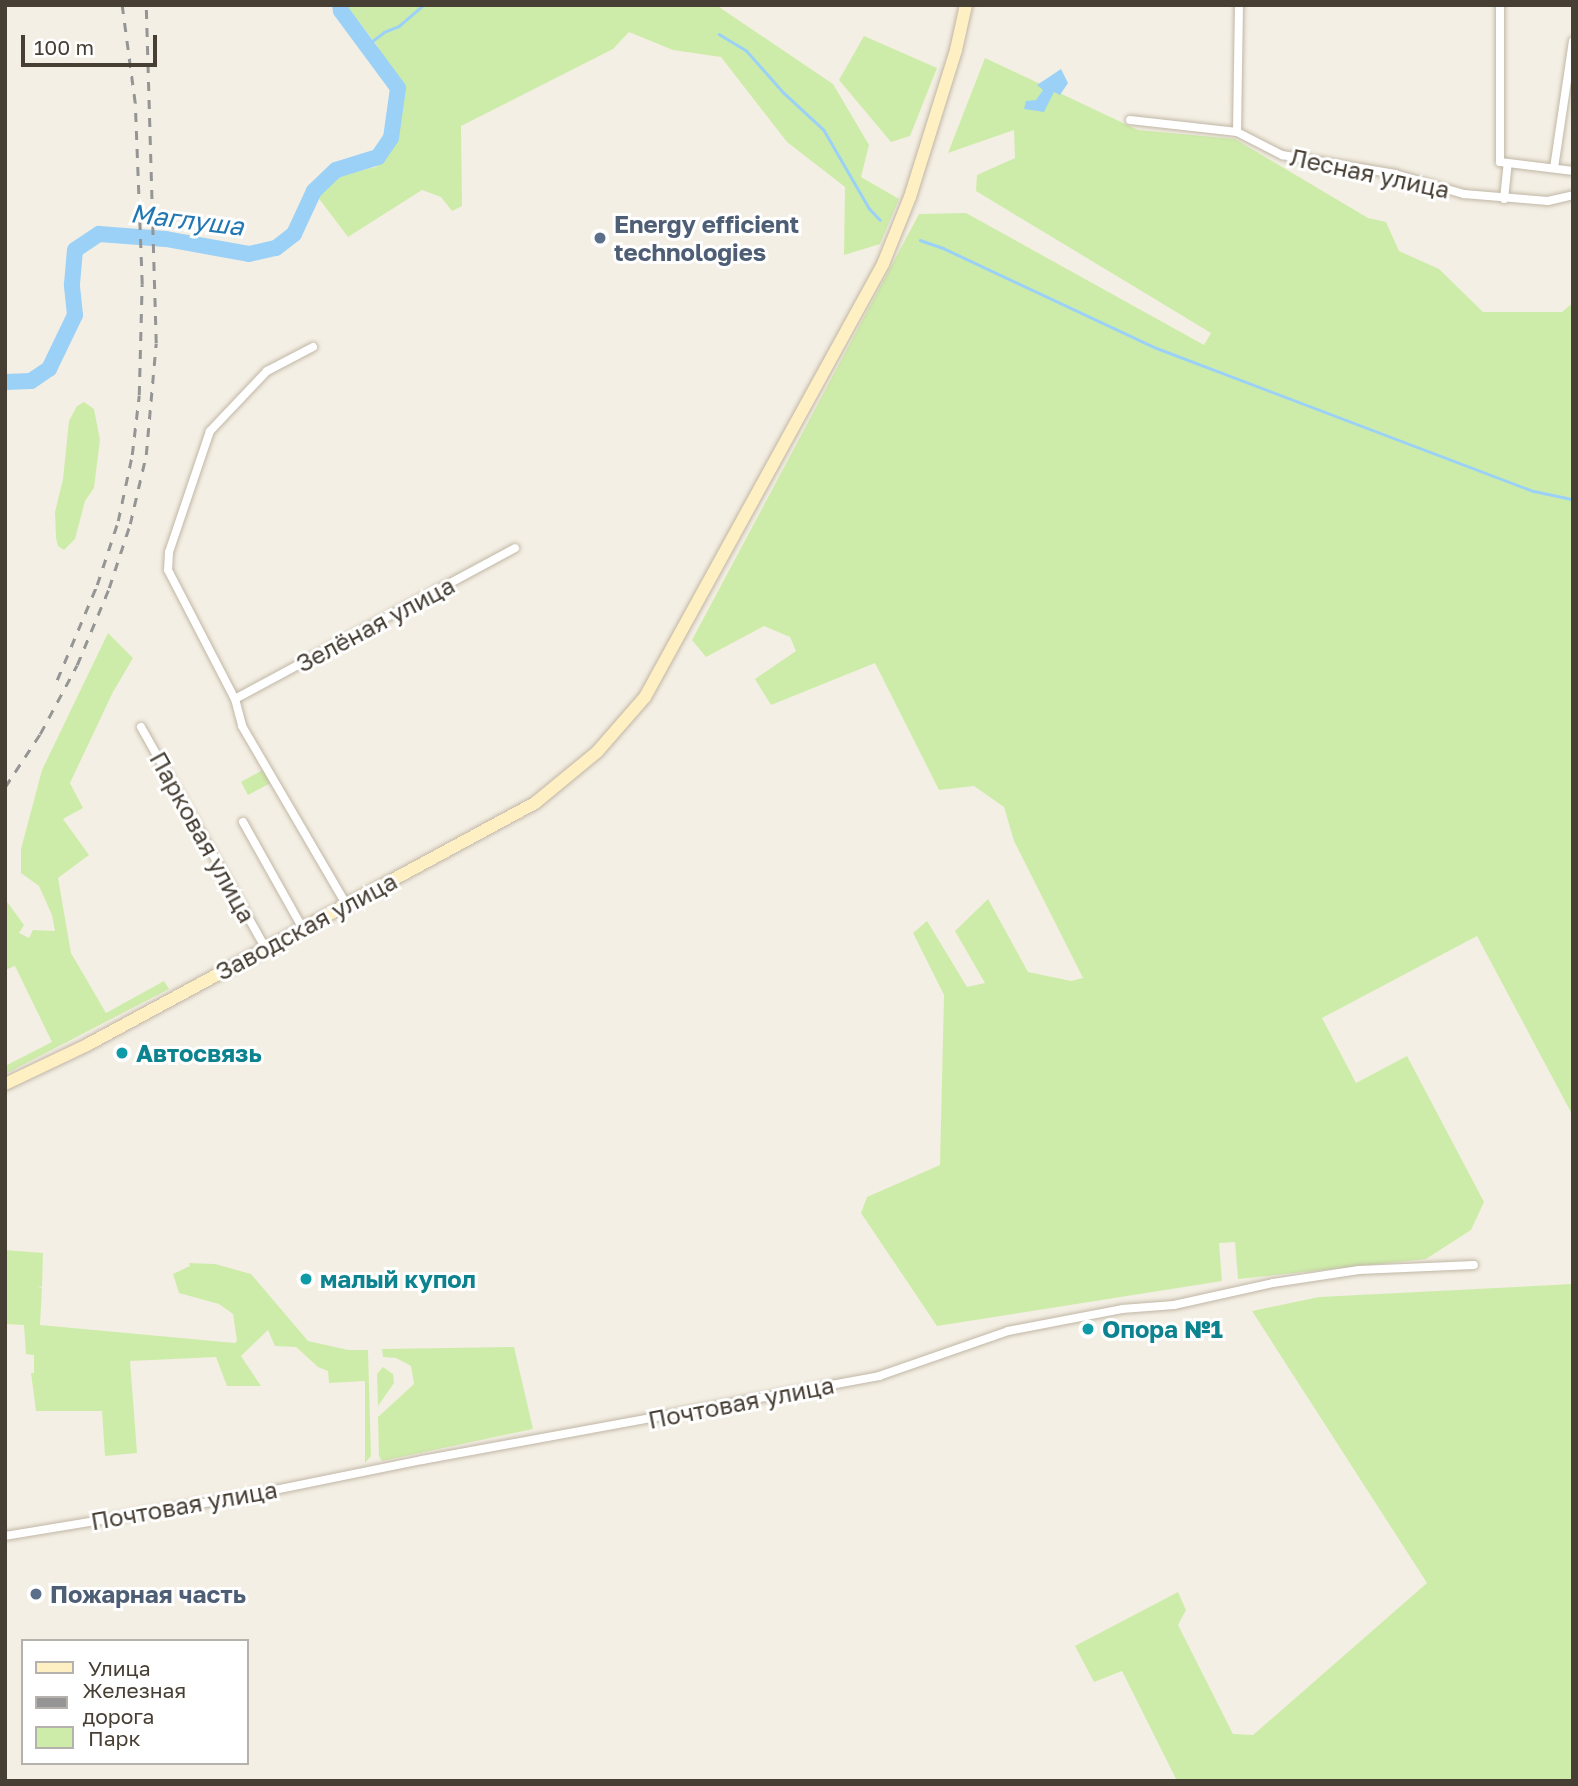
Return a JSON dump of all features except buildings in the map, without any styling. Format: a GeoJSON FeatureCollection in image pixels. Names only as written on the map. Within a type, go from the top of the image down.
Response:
{"type":"FeatureCollection","features":[{"type":"Feature","properties":{"kind":"main road","name":"Заводская улица"},"geometry":{"type":"LineString","coordinates":[[5,1084],[88,1045],[535,803],[597,752],[645,697],[883,264],[910,197],[956,50],[966,5]]}},
{"type":"Feature","properties":{"kind":"street"},"geometry":{"type":"LineString","coordinates":[[1237,132],[1239,5]]}},
{"type":"Feature","properties":{"kind":"street"},"geometry":{"type":"LineString","coordinates":[[1500,5],[1500,162],[1573,171]]}},
{"type":"Feature","properties":{"kind":"street"},"geometry":{"type":"LineString","coordinates":[[1554,169],[1573,41]]}},
{"type":"Feature","properties":{"kind":"street","name":"Лесная улица"},"geometry":{"type":"LineString","coordinates":[[1130,120],[1237,132],[1282,155],[1395,174],[1464,194],[1548,201],[1573,195]]}},
{"type":"Feature","properties":{"kind":"street"},"geometry":{"type":"LineString","coordinates":[[1504,199],[1508,163]]}},
{"type":"Feature","properties":{"kind":"street"},"geometry":{"type":"LineString","coordinates":[[313,347],[267,371],[210,431],[169,552],[168,570],[234,699],[242,726],[346,904]]}},
{"type":"Feature","properties":{"kind":"street","name":"Зелёная улица"},"geometry":{"type":"LineString","coordinates":[[234,699],[515,548]]}},
{"type":"Feature","properties":{"kind":"street","name":"Парковая улица"},"geometry":{"type":"LineString","coordinates":[[141,727],[265,947]]}},
{"type":"Feature","properties":{"kind":"street"},"geometry":{"type":"LineString","coordinates":[[243,822],[302,927]]}},
{"type":"Feature","properties":{"kind":"street","name":"Почтовая улица"},"geometry":{"type":"LineString","coordinates":[[5,1536],[240,1497],[422,1460],[879,1376],[1008,1331],[1122,1309],[1174,1305],[1273,1283],[1359,1270],[1474,1265]]}},
{"type":"Feature","properties":{"kind":"green space"},"geometry":{"type":"Polygon","coordinates":[[[346,5],[716,5],[833,84],[869,145],[861,177],[899,199],[880,244],[844,255],[845,187],[787,142],[721,57],[673,50],[629,32],[613,49],[461,126],[462,206],[452,211],[441,197],[422,190],[348,237],[317,196],[337,176],[376,167],[382,162],[396,140],[403,90],[376,44],[346,5]]]}},
{"type":"Feature","properties":{"kind":"green space"},"geometry":{"type":"Polygon","coordinates":[[[864,36],[937,68],[910,136],[891,142],[839,80],[864,36]]]}},
{"type":"Feature","properties":{"kind":"green space"},"geometry":{"type":"Polygon","coordinates":[[[985,58],[1138,130],[1235,139],[1368,218],[1386,222],[1399,251],[1439,269],[1483,312],[1562,312],[1573,303],[1573,1116],[1477,936],[1322,1018],[1356,1083],[1407,1056],[1484,1202],[1471,1230],[1426,1259],[1238,1279],[1235,1242],[1219,1243],[1222,1281],[937,1326],[861,1213],[867,1197],[940,1165],[944,995],[913,933],[927,921],[967,987],[985,983],[955,931],[988,899],[1028,972],[1071,981],[1083,978],[1014,841],[1004,807],[974,786],[939,790],[875,663],[771,705],[755,679],[796,651],[790,637],[764,626],[706,657],[692,640],[919,214],[966,213],[1204,345],[1211,333],[976,191],[977,175],[1015,158],[1014,130],[948,153],[985,58]]]}},
{"type":"Feature","properties":{"kind":"green space"},"geometry":{"type":"Polygon","coordinates":[[[84,402],[94,409],[100,440],[94,488],[85,501],[75,539],[64,550],[58,546],[56,538],[55,512],[63,479],[69,421],[77,406],[84,402]]]}},
{"type":"Feature","properties":{"kind":"green space"},"geometry":{"type":"Polygon","coordinates":[[[108,633],[133,658],[113,692],[70,783],[83,808],[63,819],[89,855],[58,878],[71,953],[106,1013],[164,981],[169,989],[5,1074],[5,1066],[52,1042],[15,966],[5,970],[5,899],[24,925],[19,933],[29,938],[33,930],[55,931],[52,915],[39,886],[21,873],[21,849],[42,770],[108,633]]]}},
{"type":"Feature","properties":{"kind":"green space"},"geometry":{"type":"Polygon","coordinates":[[[263,770],[270,783],[248,795],[241,782],[263,770]]]}},
{"type":"Feature","properties":{"kind":"green space"},"geometry":{"type":"Polygon","coordinates":[[[5,1250],[43,1253],[42,1287],[36,1286],[42,1288],[40,1325],[235,1343],[237,1341],[233,1314],[219,1304],[179,1293],[173,1274],[190,1266],[189,1263],[215,1264],[251,1274],[308,1341],[348,1350],[368,1350],[371,1456],[365,1463],[365,1381],[329,1383],[328,1371],[318,1367],[296,1347],[275,1346],[268,1330],[241,1356],[261,1386],[227,1386],[216,1357],[130,1361],[137,1453],[105,1456],[102,1411],[36,1411],[31,1373],[34,1373],[34,1355],[26,1354],[24,1325],[5,1324],[5,1250]]]}},
{"type":"Feature","properties":{"kind":"green space"},"geometry":{"type":"Polygon","coordinates":[[[1573,1284],[1573,1781],[1177,1781],[1122,1671],[1094,1682],[1075,1646],[1178,1592],[1186,1610],[1178,1625],[1233,1734],[1253,1735],[1427,1583],[1252,1311],[1319,1297],[1573,1284]]]}},
{"type":"Feature","properties":{"kind":"green space"},"geometry":{"type":"Polygon","coordinates":[[[514,1347],[533,1429],[382,1461],[379,1456],[378,1417],[414,1384],[411,1366],[396,1358],[383,1357],[382,1349],[514,1347]]]}},
{"type":"Feature","properties":{"kind":"green space"},"geometry":{"type":"Polygon","coordinates":[[[383,1367],[393,1374],[394,1383],[378,1406],[377,1374],[383,1367]]]}},
{"type":"Feature","properties":{"kind":"water"},"geometry":{"type":"Polygon","coordinates":[[[1061,69],[1068,83],[1060,95],[1054,92],[1044,112],[1024,109],[1026,101],[1036,100],[1043,90],[1037,85],[1061,69]]]}},
{"type":"Feature","properties":{"kind":"waterway","name":"Маглуша"},"geometry":{"type":"LineString","coordinates":[[5,382],[31,381],[49,369],[75,315],[72,284],[75,250],[99,234],[166,239],[249,254],[276,248],[294,234],[314,191],[336,170],[378,157],[391,138],[398,88],[341,11],[340,5]]}},
{"type":"Feature","properties":{"kind":"waterway"},"geometry":{"type":"LineString","coordinates":[[367,45],[384,32],[399,26],[423,5]]}},
{"type":"Feature","properties":{"kind":"waterway"},"geometry":{"type":"LineString","coordinates":[[719,34],[746,50],[784,93],[824,130],[869,208],[880,220]]}},
{"type":"Feature","properties":{"kind":"waterway"},"geometry":{"type":"LineString","coordinates":[[920,240],[943,248],[1154,347],[1534,491],[1573,499]]}},
{"type":"Feature","properties":{"kind":"railway"},"geometry":{"type":"LineString","coordinates":[[57,680],[97,585],[118,521],[132,455],[139,395],[142,284],[135,103],[122,5]]}},
{"type":"Feature","properties":{"kind":"railway"},"geometry":{"type":"LineString","coordinates":[[5,787],[40,734],[77,665],[109,588],[130,524],[146,455],[156,343],[146,5]]}},
{"type":"Feature","properties":{"kind":"place","name":"Energy efficient technologies"},"geometry":{"type":"Point","coordinates":[600,238]}},
{"type":"Feature","properties":{"kind":"place","name":"Автосвязь"},"geometry":{"type":"Point","coordinates":[122,1053]}},
{"type":"Feature","properties":{"kind":"place","name":"малый купол"},"geometry":{"type":"Point","coordinates":[306,1279]}},
{"type":"Feature","properties":{"kind":"place","name":"Опора №1"},"geometry":{"type":"Point","coordinates":[1088,1329]}},
{"type":"Feature","properties":{"kind":"place","name":"Пожарная часть"},"geometry":{"type":"Point","coordinates":[36,1594]}}]}
